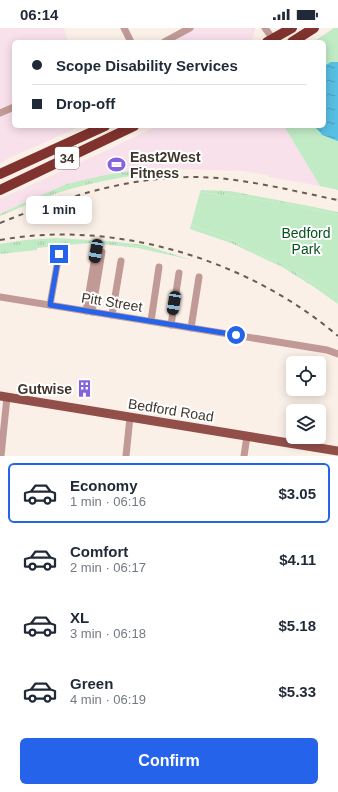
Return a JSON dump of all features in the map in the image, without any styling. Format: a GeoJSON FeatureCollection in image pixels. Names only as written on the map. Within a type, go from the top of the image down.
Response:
{"type":"FeatureCollection","features":[{"type":"Feature","properties":{"kind":"highway"},"geometry":{"type":"LineString","coordinates":[[274,40],[292,28]]}},
{"type":"Feature","properties":{"kind":"highway"},"geometry":{"type":"LineString","coordinates":[[295,40],[314,28]]}},
{"type":"Feature","properties":{"kind":"highway","name":"34"},"geometry":{"type":"LineString","coordinates":[[1,171],[62,146],[101,128]]}},
{"type":"Feature","properties":{"kind":"highway","name":"34"},"geometry":{"type":"LineString","coordinates":[[0,190],[130,128]]}},
{"type":"Feature","properties":{"kind":"highway"},"geometry":{"type":"LineString","coordinates":[[62,146],[68,158]]}},
{"type":"Feature","properties":{"kind":"main road","name":"Bedford Road"},"geometry":{"type":"LineString","coordinates":[[4,396],[338,451]]}},
{"type":"Feature","properties":{"kind":"street"},"geometry":{"type":"LineString","coordinates":[[124,28],[130,40]]}},
{"type":"Feature","properties":{"kind":"street"},"geometry":{"type":"LineString","coordinates":[[168,40],[190,28]]}},
{"type":"Feature","properties":{"kind":"street"},"geometry":{"type":"LineString","coordinates":[[264,28],[271,40]]}},
{"type":"Feature","properties":{"kind":"street"},"geometry":{"type":"LineString","coordinates":[[0,113],[12,108]]}},
{"type":"Feature","properties":{"kind":"street"},"geometry":{"type":"LineString","coordinates":[[89,311],[99,252]]}},
{"type":"Feature","properties":{"kind":"street"},"geometry":{"type":"LineString","coordinates":[[50,305],[59,254]]}},
{"type":"Feature","properties":{"kind":"street"},"geometry":{"type":"LineString","coordinates":[[112,315],[121,261]]}},
{"type":"Feature","properties":{"kind":"street"},"geometry":{"type":"LineString","coordinates":[[148,321],[157,267]]}},
{"type":"Feature","properties":{"kind":"street"},"geometry":{"type":"LineString","coordinates":[[171,325],[179,273]]}},
{"type":"Feature","properties":{"kind":"street"},"geometry":{"type":"LineString","coordinates":[[191,328],[200,277]]}},
{"type":"Feature","properties":{"kind":"street","name":"Pitt Street"},"geometry":{"type":"LineString","coordinates":[[0,297],[327,350],[338,354]]}},
{"type":"Feature","properties":{"kind":"street"},"geometry":{"type":"LineString","coordinates":[[1,454],[4,396]]}},
{"type":"Feature","properties":{"kind":"street"},"geometry":{"type":"LineString","coordinates":[[126,456],[130,417]]}},
{"type":"Feature","properties":{"kind":"street"},"geometry":{"type":"LineString","coordinates":[[244,456],[246,436]]}},
{"type":"Feature","properties":{"kind":"shaded area"},"geometry":{"type":"Polygon","coordinates":[[[0,28],[64,28],[67,40],[12,40],[12,128],[77,128],[5,160],[0,164],[0,28]]]}},
{"type":"Feature","properties":{"kind":"shaded area"},"geometry":{"type":"Polygon","coordinates":[[[186,28],[255,28],[253,39],[251,40],[164,40],[186,28]]]}},
{"type":"Feature","properties":{"kind":"shaded area"},"geometry":{"type":"Polygon","coordinates":[[[193,28],[201,28],[208,40],[180,40],[178,36],[193,28]]]}},
{"type":"Feature","properties":{"kind":"shaded area"},"geometry":{"type":"Polygon","coordinates":[[[153,128],[285,128],[320,186],[243,171],[182,169],[146,172],[144,169],[32,199],[0,214],[0,199],[153,128]]]}},
{"type":"Feature","properties":{"kind":"green space"},"geometry":{"type":"Polygon","coordinates":[[[334,28],[338,28],[338,190],[320,186],[285,128],[326,128],[326,40],[316,40],[334,28]]]}},
{"type":"Feature","properties":{"kind":"green space"},"geometry":{"type":"Polygon","coordinates":[[[144,169],[146,172],[182,169],[119,178],[72,188],[0,216],[0,214],[67,184],[105,175],[144,169]]]}},
{"type":"Feature","properties":{"kind":"green space"},"geometry":{"type":"Polygon","coordinates":[[[201,190],[230,191],[338,212],[338,215],[283,203],[200,192],[201,190]]]}},
{"type":"Feature","properties":{"kind":"green space","name":"Bedford Park"},"geometry":{"type":"Polygon","coordinates":[[[200,192],[283,203],[338,215],[338,298],[280,263],[225,237],[191,225],[200,192]]]}},
{"type":"Feature","properties":{"kind":"green space"},"geometry":{"type":"Polygon","coordinates":[[[191,225],[225,237],[280,263],[331,293],[338,298],[338,304],[282,267],[231,243],[190,229],[191,225]]]}},
{"type":"Feature","properties":{"kind":"green space"},"geometry":{"type":"Polygon","coordinates":[[[55,238],[144,245],[192,260],[138,248],[91,243],[37,248],[37,250],[0,254],[0,244],[25,240],[55,238]]]}},
{"type":"Feature","properties":{"kind":"water"},"geometry":{"type":"Polygon","coordinates":[[[331,62],[338,62],[338,141],[322,135],[316,128],[326,128],[326,65],[331,62]]]}},
{"type":"Feature","properties":{"kind":"railway"},"geometry":{"type":"LineString","coordinates":[[0,223],[53,203],[107,188],[134,182],[190,177],[233,180],[338,200]]}},
{"type":"Feature","properties":{"kind":"railway"},"geometry":{"type":"LineString","coordinates":[[0,240],[44,235],[89,235],[134,241],[179,252],[223,267],[264,286],[303,309],[338,336]]}},
{"type":"Feature","properties":{"kind":"place","name":"East2West Fitness"},"geometry":{"type":"Point","coordinates":[117,165]}},
{"type":"Feature","properties":{"kind":"place","name":"Gutwise"},"geometry":{"type":"Point","coordinates":[85,389]}},
{"type":"Feature","properties":{"kind":"route"},"geometry":{"type":"LineString","coordinates":[[59,254],[50,305],[236,335]]}}]}
